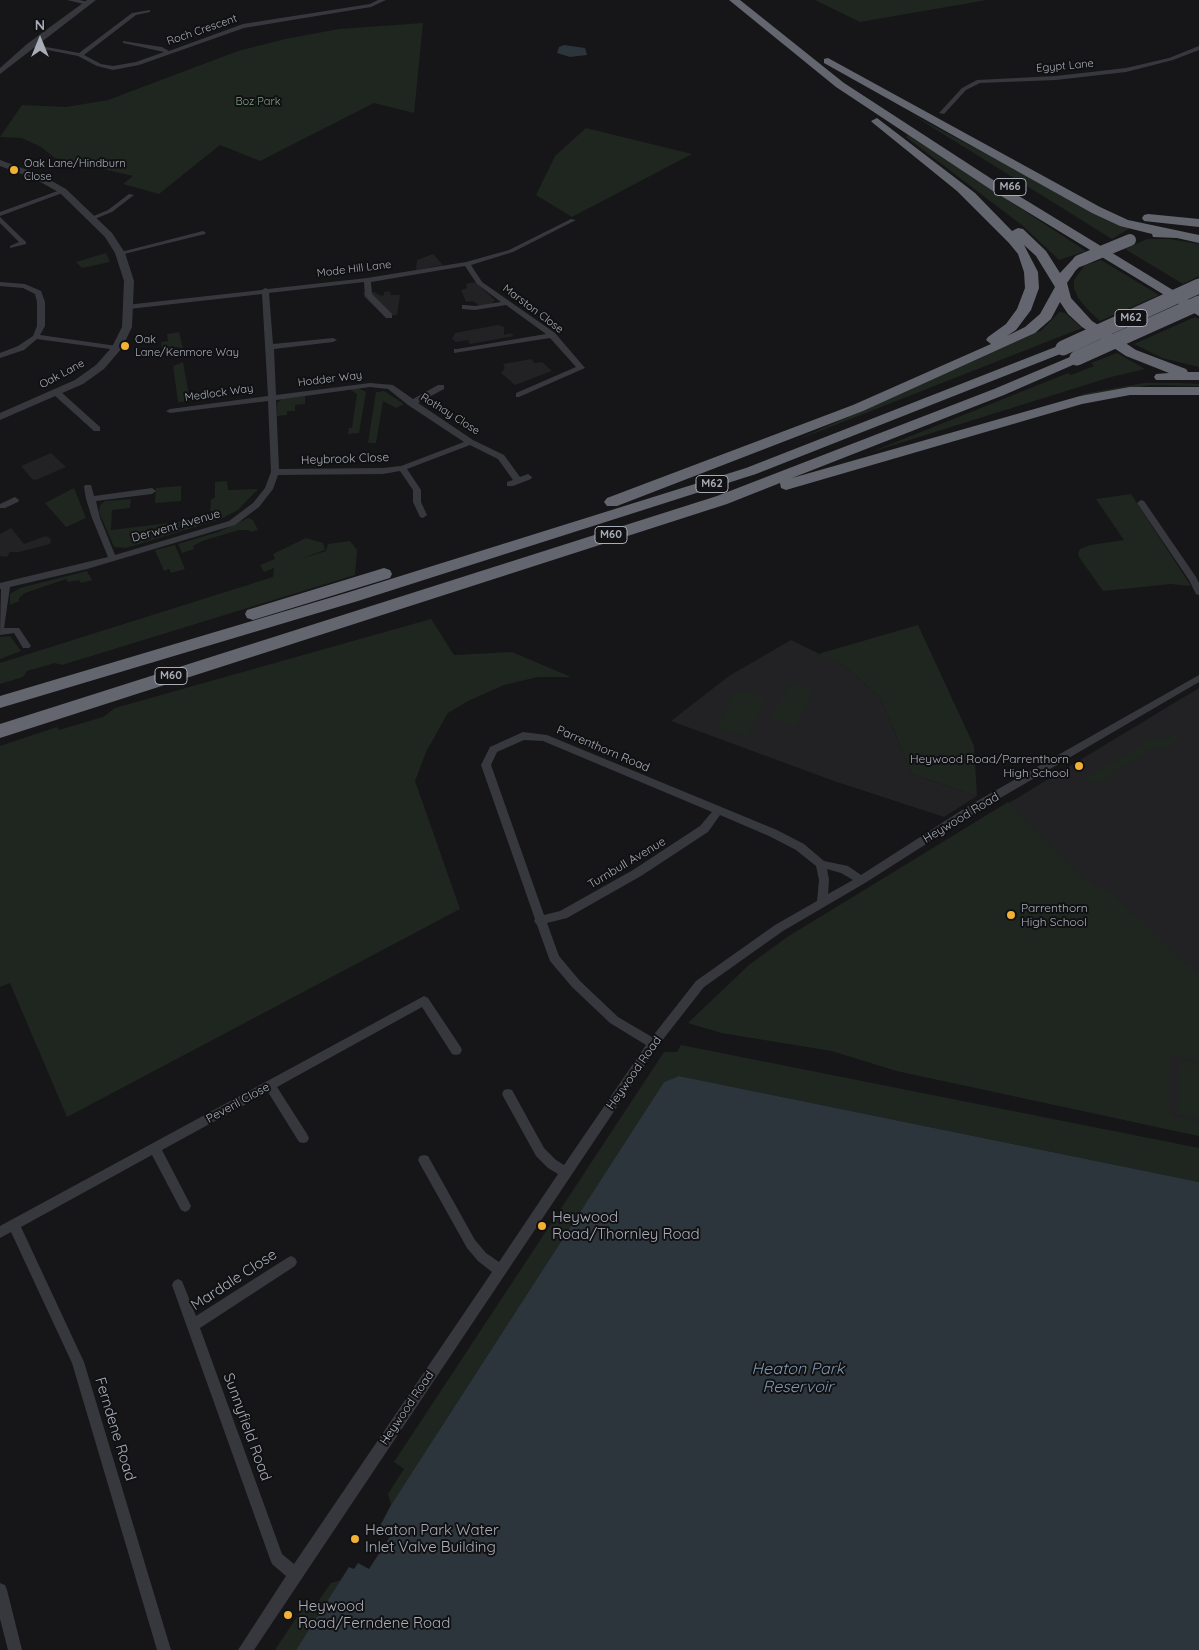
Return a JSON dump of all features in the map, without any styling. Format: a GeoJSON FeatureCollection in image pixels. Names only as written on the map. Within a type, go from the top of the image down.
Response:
{"type":"FeatureCollection","features":[{"type":"Feature","properties":{"kind":"highway","name":"M66"},"geometry":{"type":"LineString","coordinates":[[734,0],[840,86],[883,128],[962,189]]}},
{"type":"Feature","properties":{"kind":"highway","name":"M66"},"geometry":{"type":"LineString","coordinates":[[776,19],[890,107],[1006,185],[1199,303]]}},
{"type":"Feature","properties":{"kind":"highway"},"geometry":{"type":"LineString","coordinates":[[828,61],[1001,159],[1114,219],[1136,227],[1199,239]]}},
{"type":"Feature","properties":{"kind":"highway","name":"M66"},"geometry":{"type":"LineString","coordinates":[[840,86],[997,188],[1199,312]]}},
{"type":"Feature","properties":{"kind":"highway"},"geometry":{"type":"LineString","coordinates":[[1001,159],[1114,210],[1154,219],[1199,223]]}},
{"type":"Feature","properties":{"kind":"highway"},"geometry":{"type":"LineString","coordinates":[[962,189],[1028,241],[1046,262],[1060,286],[1068,305],[1080,317],[1132,353],[1168,369],[1199,376]]}},
{"type":"Feature","properties":{"kind":"highway"},"geometry":{"type":"LineString","coordinates":[[858,408],[964,356],[998,337],[1020,316],[1028,303],[1032,281],[1024,254],[1004,229],[962,189]]}},
{"type":"Feature","properties":{"kind":"highway"},"geometry":{"type":"LineString","coordinates":[[45,689],[86,670],[196,632],[490,542],[664,484],[858,408],[1030,330],[1046,316],[1064,274],[1079,261],[1146,235],[1199,233]]}},
{"type":"Feature","properties":{"kind":"highway","name":"M62"},"geometry":{"type":"LineString","coordinates":[[352,597],[751,471],[1063,348],[1199,286]]}},
{"type":"Feature","properties":{"kind":"highway","name":"M62"},"geometry":{"type":"LineString","coordinates":[[722,500],[998,392],[1199,303]]}},
{"type":"Feature","properties":{"kind":"highway"},"geometry":{"type":"LineString","coordinates":[[946,438],[1087,388],[1142,378],[1199,376]]}},
{"type":"Feature","properties":{"kind":"highway"},"geometry":{"type":"LineString","coordinates":[[722,500],[816,478],[946,438],[1080,400],[1111,394],[1150,390],[1199,391]]}},
{"type":"Feature","properties":{"kind":"highway","name":"M60"},"geometry":{"type":"LineString","coordinates":[[0,731],[722,500]]}},
{"type":"Feature","properties":{"kind":"highway"},"geometry":{"type":"LineString","coordinates":[[352,597],[490,542]]}},
{"type":"Feature","properties":{"kind":"highway","name":"M60"},"geometry":{"type":"LineString","coordinates":[[0,702],[352,597]]}},
{"type":"Feature","properties":{"kind":"street"},"geometry":{"type":"LineString","coordinates":[[70,0],[90,2]]}},
{"type":"Feature","properties":{"kind":"street","name":"Roch Crescent"},"geometry":{"type":"LineString","coordinates":[[30,46],[80,55],[99,65],[114,68],[137,64],[243,26],[371,4],[383,0]]}},
{"type":"Feature","properties":{"kind":"street"},"geometry":{"type":"LineString","coordinates":[[0,72],[30,46],[90,2]]}},
{"type":"Feature","properties":{"kind":"street"},"geometry":{"type":"LineString","coordinates":[[80,55],[134,14],[148,11]]}},
{"type":"Feature","properties":{"kind":"street"},"geometry":{"type":"LineString","coordinates":[[125,42],[162,49],[168,52]]}},
{"type":"Feature","properties":{"kind":"street","name":"Egypt Lane"},"geometry":{"type":"LineString","coordinates":[[942,113],[964,88],[979,81],[1056,78],[1126,70],[1170,59],[1199,48]]}},
{"type":"Feature","properties":{"kind":"street","name":"Oak Lane"},"geometry":{"type":"LineString","coordinates":[[0,163],[38,177],[63,191],[109,234],[120,253],[130,281],[127,327],[117,348],[100,367],[79,382],[0,417]]}},
{"type":"Feature","properties":{"kind":"street"},"geometry":{"type":"LineString","coordinates":[[0,214],[63,191]]}},
{"type":"Feature","properties":{"kind":"street"},"geometry":{"type":"LineString","coordinates":[[92,218],[115,208],[131,195]]}},
{"type":"Feature","properties":{"kind":"street"},"geometry":{"type":"LineString","coordinates":[[0,219],[24,243],[12,247]]}},
{"type":"Feature","properties":{"kind":"street","name":"Mode Hill Lane"},"geometry":{"type":"LineString","coordinates":[[129,307],[265,290],[367,280],[467,264],[511,250],[573,220]]}},
{"type":"Feature","properties":{"kind":"street"},"geometry":{"type":"LineString","coordinates":[[120,253],[203,233]]}},
{"type":"Feature","properties":{"kind":"street","name":"Marston Close"},"geometry":{"type":"LineString","coordinates":[[467,264],[479,283],[552,335],[581,368],[520,394]]}},
{"type":"Feature","properties":{"kind":"street"},"geometry":{"type":"LineString","coordinates":[[367,280],[368,294],[389,316]]}},
{"type":"Feature","properties":{"kind":"street"},"geometry":{"type":"LineString","coordinates":[[0,284],[25,286],[38,293],[41,302],[41,326],[36,337],[21,348],[0,356]]}},
{"type":"Feature","properties":{"kind":"street","name":"Derwent Avenue"},"geometry":{"type":"LineString","coordinates":[[3,586],[232,524],[256,505],[269,489],[275,472],[270,347],[265,290]]}},
{"type":"Feature","properties":{"kind":"street"},"geometry":{"type":"LineString","coordinates":[[464,307],[475,308],[507,303]]}},
{"type":"Feature","properties":{"kind":"street"},"geometry":{"type":"LineString","coordinates":[[457,351],[552,335]]}},
{"type":"Feature","properties":{"kind":"street"},"geometry":{"type":"LineString","coordinates":[[36,337],[117,348]]}},
{"type":"Feature","properties":{"kind":"street"},"geometry":{"type":"LineString","coordinates":[[270,347],[333,340]]}},
{"type":"Feature","properties":{"kind":"street","name":"Hodder Way"},"geometry":{"type":"LineString","coordinates":[[272,397],[370,385],[390,387]]}},
{"type":"Feature","properties":{"kind":"street","name":"Rothay Close"},"geometry":{"type":"LineString","coordinates":[[390,387],[470,442],[501,457],[514,482],[528,477]]}},
{"type":"Feature","properties":{"kind":"street"},"geometry":{"type":"LineString","coordinates":[[411,403],[441,387]]}},
{"type":"Feature","properties":{"kind":"street"},"geometry":{"type":"LineString","coordinates":[[57,393],[97,429]]}},
{"type":"Feature","properties":{"kind":"street","name":"Medlock Way"},"geometry":{"type":"LineString","coordinates":[[170,411],[272,397]]}},
{"type":"Feature","properties":{"kind":"street","name":"Heybrook Close"},"geometry":{"type":"LineString","coordinates":[[275,472],[383,471],[402,468],[470,442]]}},
{"type":"Feature","properties":{"kind":"street"},"geometry":{"type":"LineString","coordinates":[[402,468],[417,490],[418,502],[423,515]]}},
{"type":"Feature","properties":{"kind":"street"},"geometry":{"type":"LineString","coordinates":[[88,487],[96,518],[112,558]]}},
{"type":"Feature","properties":{"kind":"street"},"geometry":{"type":"LineString","coordinates":[[90,499],[152,491]]}},
{"type":"Feature","properties":{"kind":"street"},"geometry":{"type":"LineString","coordinates":[[1,506],[15,500]]}},
{"type":"Feature","properties":{"kind":"street"},"geometry":{"type":"LineString","coordinates":[[1141,502],[1193,579],[1199,592]]}},
{"type":"Feature","properties":{"kind":"street"},"geometry":{"type":"LineString","coordinates":[[0,628],[3,586]]}},
{"type":"Feature","properties":{"kind":"street"},"geometry":{"type":"LineString","coordinates":[[0,632],[16,630],[26,646]]}},
{"type":"Feature","properties":{"kind":"street","name":"Heywood Road"},"geometry":{"type":"LineString","coordinates":[[245,1650],[653,1044],[700,984],[779,928],[862,880],[974,808],[1199,678]]}},
{"type":"Feature","properties":{"kind":"street","name":"Parrenthorn Road"},"geometry":{"type":"LineString","coordinates":[[653,1044],[614,1020],[576,984],[554,958],[539,921],[486,765],[493,750],[523,736],[544,738],[773,833],[800,847],[821,864]]}},
{"type":"Feature","properties":{"kind":"street","name":"Turnbull Avenue"},"geometry":{"type":"LineString","coordinates":[[539,921],[563,915],[636,873],[704,829],[718,811]]}},
{"type":"Feature","properties":{"kind":"street"},"geometry":{"type":"LineString","coordinates":[[822,903],[824,880],[821,864],[844,869],[862,880]]}},
{"type":"Feature","properties":{"kind":"street","name":"Peveril Close"},"geometry":{"type":"LineString","coordinates":[[0,1232],[424,1001],[456,1050]]}},
{"type":"Feature","properties":{"kind":"street"},"geometry":{"type":"LineString","coordinates":[[270,1085],[303,1138]]}},
{"type":"Feature","properties":{"kind":"street"},"geometry":{"type":"LineString","coordinates":[[508,1094],[540,1152],[552,1164],[566,1172]]}},
{"type":"Feature","properties":{"kind":"street"},"geometry":{"type":"LineString","coordinates":[[155,1148],[185,1206]]}},
{"type":"Feature","properties":{"kind":"street"},"geometry":{"type":"LineString","coordinates":[[424,1160],[471,1244],[482,1257],[500,1270]]}},
{"type":"Feature","properties":{"kind":"street","name":"Ferndene Road"},"geometry":{"type":"LineString","coordinates":[[14,1225],[78,1362],[164,1650]]}},
{"type":"Feature","properties":{"kind":"street","name":"Mardale Close"},"geometry":{"type":"LineString","coordinates":[[193,1325],[291,1262]]}},
{"type":"Feature","properties":{"kind":"street","name":"Sunnyfield Road"},"geometry":{"type":"LineString","coordinates":[[178,1285],[278,1559],[295,1574]]}},
{"type":"Feature","properties":{"kind":"street"},"geometry":{"type":"LineString","coordinates":[[0,1590],[15,1650]]}},
{"type":"Feature","properties":{"kind":"shaded area"},"geometry":{"type":"Polygon","coordinates":[[[433,254],[443,265],[416,270],[417,260],[433,254]]]}},
{"type":"Feature","properties":{"kind":"shaded area"},"geometry":{"type":"Polygon","coordinates":[[[475,282],[495,300],[491,304],[480,306],[473,301],[466,302],[461,290],[467,288],[466,284],[475,282]]]}},
{"type":"Feature","properties":{"kind":"shaded area"},"geometry":{"type":"Polygon","coordinates":[[[390,291],[391,295],[400,295],[397,315],[384,316],[364,297],[363,292],[374,292],[382,296],[384,292],[390,291]]]}},
{"type":"Feature","properties":{"kind":"shaded area"},"geometry":{"type":"Polygon","coordinates":[[[498,325],[504,327],[504,335],[510,333],[514,336],[470,344],[468,340],[456,342],[452,339],[455,333],[498,325]]]}},
{"type":"Feature","properties":{"kind":"shaded area"},"geometry":{"type":"Polygon","coordinates":[[[532,359],[534,363],[542,362],[552,371],[515,385],[501,373],[505,368],[503,364],[532,359]]]}},
{"type":"Feature","properties":{"kind":"shaded area"},"geometry":{"type":"Polygon","coordinates":[[[51,453],[66,467],[36,480],[32,479],[21,466],[51,453]]]}},
{"type":"Feature","properties":{"kind":"shaded area"},"geometry":{"type":"Polygon","coordinates":[[[11,528],[24,544],[46,536],[51,539],[50,544],[19,552],[10,552],[7,557],[0,556],[0,534],[11,528]]]}},
{"type":"Feature","properties":{"kind":"shaded area"},"geometry":{"type":"Polygon","coordinates":[[[791,640],[848,668],[881,699],[912,774],[977,796],[944,817],[834,781],[671,721],[729,676],[791,640]]]}},
{"type":"Feature","properties":{"kind":"shaded area","name":"Parrenthorn High School"},"geometry":{"type":"Polygon","coordinates":[[[1199,688],[1199,1136],[897,1071],[832,1051],[722,1033],[688,1023],[749,965],[789,936],[1199,688]]]}},
{"type":"Feature","properties":{"kind":"green space"},"geometry":{"type":"Polygon","coordinates":[[[815,0],[987,0],[860,22],[815,0]]]}},
{"type":"Feature","properties":{"kind":"green space","name":"Boz Park"},"geometry":{"type":"Polygon","coordinates":[[[423,23],[414,113],[374,103],[260,161],[220,145],[159,194],[123,184],[133,176],[55,158],[41,147],[22,138],[0,137],[22,105],[66,107],[108,100],[238,51],[285,39],[339,29],[423,23]]]}},
{"type":"Feature","properties":{"kind":"green space"},"geometry":{"type":"Polygon","coordinates":[[[911,114],[1120,225],[1130,228],[1112,239],[911,114]]]}},
{"type":"Feature","properties":{"kind":"green space"},"geometry":{"type":"Polygon","coordinates":[[[586,128],[692,154],[572,217],[536,195],[555,156],[586,128]]]}},
{"type":"Feature","properties":{"kind":"green space"},"geometry":{"type":"Polygon","coordinates":[[[908,135],[1086,251],[1059,260],[1023,226],[906,137],[908,135]]]}},
{"type":"Feature","properties":{"kind":"green space"},"geometry":{"type":"Polygon","coordinates":[[[1147,239],[1170,239],[1199,244],[1199,276],[1183,284],[1125,249],[1147,239]]]}},
{"type":"Feature","properties":{"kind":"green space"},"geometry":{"type":"Polygon","coordinates":[[[106,253],[110,262],[82,268],[76,262],[106,253]]]}},
{"type":"Feature","properties":{"kind":"green space"},"geometry":{"type":"Polygon","coordinates":[[[1101,260],[1159,295],[1100,321],[1078,298],[1074,288],[1074,280],[1085,265],[1101,260]]]}},
{"type":"Feature","properties":{"kind":"green space"},"geometry":{"type":"Polygon","coordinates":[[[1059,312],[1065,313],[1082,328],[792,442],[1042,330],[1059,312]]]}},
{"type":"Feature","properties":{"kind":"green space"},"geometry":{"type":"Polygon","coordinates":[[[1195,317],[1199,319],[1199,367],[1162,358],[1134,344],[1195,317]]]}},
{"type":"Feature","properties":{"kind":"green space"},"geometry":{"type":"Polygon","coordinates":[[[179,332],[183,349],[179,350],[178,347],[162,349],[161,342],[168,341],[167,334],[179,332]]]}},
{"type":"Feature","properties":{"kind":"green space"},"geometry":{"type":"Polygon","coordinates":[[[1117,353],[1145,369],[1111,377],[871,452],[1068,373],[1071,375],[1094,366],[1091,363],[1117,353]]]}},
{"type":"Feature","properties":{"kind":"green space"},"geometry":{"type":"Polygon","coordinates":[[[183,362],[190,401],[178,402],[173,366],[183,362]]]}},
{"type":"Feature","properties":{"kind":"green space"},"geometry":{"type":"Polygon","coordinates":[[[1144,383],[1199,384],[1199,386],[1151,385],[1084,396],[1082,394],[1144,383]]]}},
{"type":"Feature","properties":{"kind":"green space"},"geometry":{"type":"Polygon","coordinates":[[[349,389],[360,389],[366,392],[359,433],[348,434],[349,428],[352,428],[357,394],[349,389]]]}},
{"type":"Feature","properties":{"kind":"green space"},"geometry":{"type":"Polygon","coordinates":[[[384,391],[404,404],[396,408],[383,401],[376,443],[368,443],[376,392],[384,391]]]}},
{"type":"Feature","properties":{"kind":"green space"},"geometry":{"type":"Polygon","coordinates":[[[305,396],[305,404],[295,405],[295,411],[287,411],[287,415],[277,416],[277,403],[283,398],[305,396]]]}},
{"type":"Feature","properties":{"kind":"green space"},"geometry":{"type":"Polygon","coordinates":[[[227,481],[228,490],[258,489],[238,510],[221,519],[126,548],[114,547],[99,512],[100,505],[105,501],[131,499],[130,508],[112,510],[111,530],[210,518],[211,500],[215,497],[215,482],[227,481]]]}},
{"type":"Feature","properties":{"kind":"green space"},"geometry":{"type":"Polygon","coordinates":[[[181,486],[181,501],[155,503],[156,488],[181,486]]]}},
{"type":"Feature","properties":{"kind":"green space"},"geometry":{"type":"Polygon","coordinates":[[[74,488],[86,518],[66,527],[45,503],[74,488]]]}},
{"type":"Feature","properties":{"kind":"green space"},"geometry":{"type":"Polygon","coordinates":[[[1131,494],[1191,586],[1171,584],[1103,591],[1079,557],[1080,549],[1090,545],[1124,540],[1096,499],[1131,494]]]}},
{"type":"Feature","properties":{"kind":"green space"},"geometry":{"type":"Polygon","coordinates":[[[248,518],[253,520],[258,530],[251,532],[249,530],[239,530],[202,541],[193,546],[194,549],[182,553],[178,544],[218,532],[248,518]]]}},
{"type":"Feature","properties":{"kind":"green space"},"geometry":{"type":"Polygon","coordinates":[[[306,538],[323,543],[325,550],[300,559],[326,551],[328,544],[350,541],[357,550],[355,575],[62,665],[55,663],[27,671],[23,677],[0,684],[0,663],[273,577],[274,568],[264,572],[260,565],[275,559],[273,554],[306,538]]]}},
{"type":"Feature","properties":{"kind":"green space"},"geometry":{"type":"Polygon","coordinates":[[[175,545],[185,569],[171,573],[169,569],[164,571],[155,550],[175,545]]]}},
{"type":"Feature","properties":{"kind":"green space"},"geometry":{"type":"Polygon","coordinates":[[[87,571],[92,580],[81,583],[79,580],[68,582],[66,579],[25,593],[19,598],[19,601],[10,605],[10,594],[20,588],[87,571]]]}},
{"type":"Feature","properties":{"kind":"green space"},"geometry":{"type":"Polygon","coordinates":[[[431,619],[454,655],[512,652],[571,677],[538,677],[504,685],[468,701],[448,713],[426,752],[415,781],[460,909],[67,1117],[10,983],[0,987],[0,746],[57,727],[59,730],[103,717],[115,708],[431,619]]]}},
{"type":"Feature","properties":{"kind":"green space"},"geometry":{"type":"Polygon","coordinates":[[[918,625],[974,746],[977,796],[912,774],[881,699],[848,668],[818,654],[918,625]]]}},
{"type":"Feature","properties":{"kind":"green space"},"geometry":{"type":"Polygon","coordinates":[[[10,636],[21,651],[0,659],[0,637],[10,636]]]}},
{"type":"Feature","properties":{"kind":"green space"},"geometry":{"type":"Polygon","coordinates":[[[790,683],[813,691],[795,726],[771,718],[790,683]]]}},
{"type":"Feature","properties":{"kind":"green space"},"geometry":{"type":"Polygon","coordinates":[[[736,690],[766,699],[748,737],[717,728],[736,690]]]}},
{"type":"Feature","properties":{"kind":"green space"},"geometry":{"type":"Polygon","coordinates":[[[1180,735],[1176,741],[1159,751],[1155,747],[1107,776],[1111,779],[1107,781],[1091,783],[1083,780],[1151,739],[1180,735]]]}},
{"type":"Feature","properties":{"kind":"green space","name":"Parrenthorn High School"},"geometry":{"type":"Polygon","coordinates":[[[1008,802],[1094,887],[1109,892],[1199,975],[1199,1061],[1170,1055],[1170,1116],[1199,1122],[1199,1136],[897,1071],[832,1051],[722,1033],[688,1023],[749,965],[789,936],[1008,802]]]}},
{"type":"Feature","properties":{"kind":"green space"},"geometry":{"type":"Polygon","coordinates":[[[681,1045],[1199,1148],[1199,1182],[679,1076],[664,1082],[391,1505],[388,1494],[404,1469],[394,1462],[664,1052],[677,1052],[681,1045]]]}},
{"type":"Feature","properties":{"kind":"green space"},"geometry":{"type":"Polygon","coordinates":[[[1179,1060],[1199,1064],[1199,1119],[1178,1115],[1179,1060]]]}},
{"type":"Feature","properties":{"kind":"green space"},"geometry":{"type":"Polygon","coordinates":[[[341,1580],[296,1650],[275,1650],[304,1606],[312,1610],[331,1583],[341,1580]]]}},
{"type":"Feature","properties":{"kind":"water"},"geometry":{"type":"Polygon","coordinates":[[[564,45],[585,48],[587,55],[570,57],[557,53],[559,47],[564,45]]]}},
{"type":"Feature","properties":{"kind":"water","name":"Heaton Park Reservoir"},"geometry":{"type":"Polygon","coordinates":[[[679,1076],[1199,1182],[1199,1650],[296,1650],[349,1567],[354,1569],[358,1563],[369,1569],[391,1535],[380,1526],[391,1505],[664,1082],[679,1076]]]}},
{"type":"Feature","properties":{"kind":"place","name":"Oak Lane/Hindburn Close"},"geometry":{"type":"Point","coordinates":[14,170]}},
{"type":"Feature","properties":{"kind":"place","name":"Oak Lane/Kenmore Way"},"geometry":{"type":"Point","coordinates":[125,346]}},
{"type":"Feature","properties":{"kind":"place","name":"Heywood Road/Parrenthorn High School"},"geometry":{"type":"Point","coordinates":[1079,766]}},
{"type":"Feature","properties":{"kind":"place","name":"Parrenthorn High School"},"geometry":{"type":"Point","coordinates":[1011,915]}},
{"type":"Feature","properties":{"kind":"place","name":"Heywood Road/Thornley Road"},"geometry":{"type":"Point","coordinates":[542,1226]}},
{"type":"Feature","properties":{"kind":"place","name":"Heaton Park Water Inlet Valve Building"},"geometry":{"type":"Point","coordinates":[355,1539]}},
{"type":"Feature","properties":{"kind":"place","name":"Heywood Road/Ferndene Road"},"geometry":{"type":"Point","coordinates":[288,1615]}}]}
